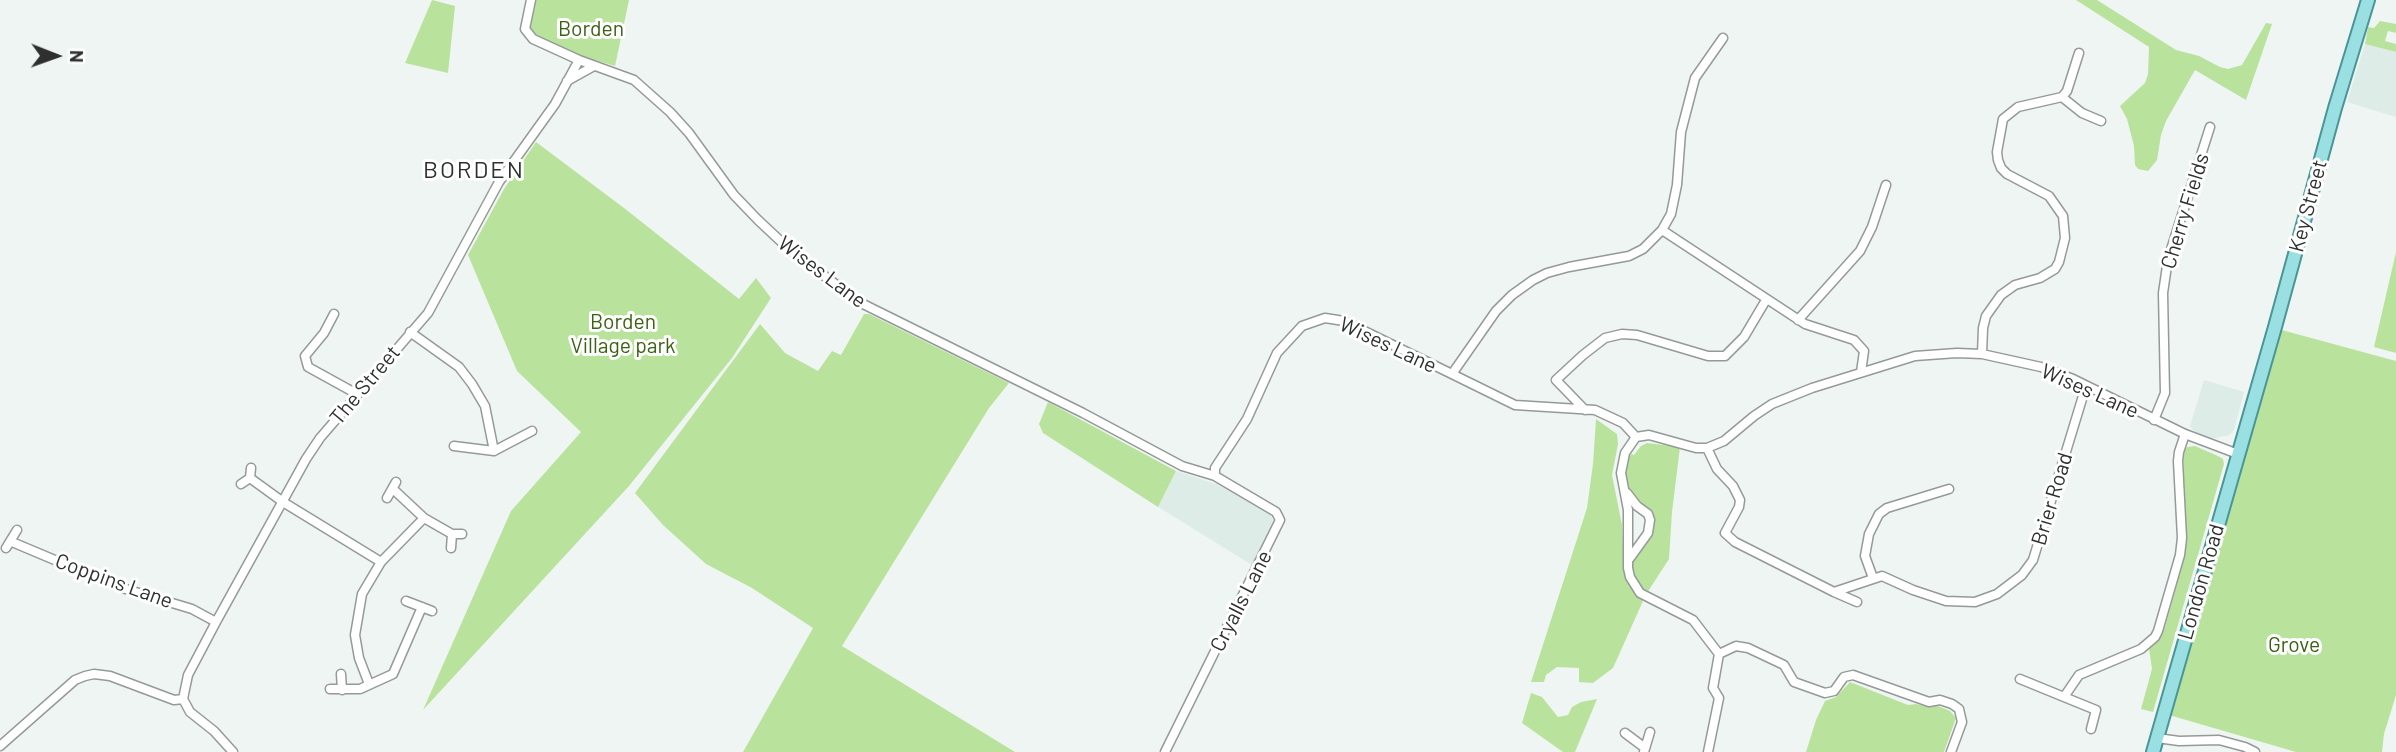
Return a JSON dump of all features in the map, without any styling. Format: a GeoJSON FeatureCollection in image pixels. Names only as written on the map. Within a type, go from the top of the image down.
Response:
{"type":"FeatureCollection","features":[{"type":"Feature","properties":{"kind":"main road","name":"Key Street"},"geometry":{"type":"LineString","coordinates":[[2251,412],[2335,108],[2368,0]]}},
{"type":"Feature","properties":{"kind":"main road","name":"London Road"},"geometry":{"type":"LineString","coordinates":[[2153,752],[2251,412]]}},
{"type":"Feature","properties":{"kind":"street","name":"Wises Lane"},"geometry":{"type":"LineString","coordinates":[[531,0],[525,29],[533,39],[579,60],[634,80],[689,132],[734,195],[758,220],[790,250],[859,302],[1083,412],[1162,457],[1215,476],[1215,468],[1247,419],[1277,353],[1302,326],[1325,318],[1344,321],[1515,405],[1595,410],[1623,422],[1636,437]]}},
{"type":"Feature","properties":{"kind":"street"},"geometry":{"type":"LineString","coordinates":[[1452,374],[1496,311],[1533,280],[1569,267],[1629,256],[1643,249],[1662,230],[1673,204],[1681,132],[1695,78],[1723,38]]}},
{"type":"Feature","properties":{"kind":"street"},"geometry":{"type":"LineString","coordinates":[[1982,354],[1983,328],[1990,310],[2001,295],[2015,285],[2040,278],[2055,269],[2065,238],[2063,216],[2049,196],[2007,174],[2001,168],[1997,152],[2003,119],[2018,107],[2062,97],[2067,91],[2079,53]]}},
{"type":"Feature","properties":{"kind":"street","name":"The Street"},"geometry":{"type":"LineString","coordinates":[[183,699],[188,675],[320,438],[428,313],[499,181],[555,104],[579,60]]}},
{"type":"Feature","properties":{"kind":"street"},"geometry":{"type":"LineString","coordinates":[[567,81],[594,66]]}},
{"type":"Feature","properties":{"kind":"street"},"geometry":{"type":"LineString","coordinates":[[2062,97],[2082,113],[2101,121]]}},
{"type":"Feature","properties":{"kind":"street","name":"Cherry Fields"},"geometry":{"type":"LineString","coordinates":[[2154,420],[2165,393],[2163,293],[2168,258],[2210,127]]}},
{"type":"Feature","properties":{"kind":"street"},"geometry":{"type":"LineString","coordinates":[[1798,320],[1860,251],[1872,227],[1886,185]]}},
{"type":"Feature","properties":{"kind":"street"},"geometry":{"type":"LineString","coordinates":[[1662,230],[1798,320],[1854,340],[1864,351],[1861,372]]}},
{"type":"Feature","properties":{"kind":"street"},"geometry":{"type":"LineString","coordinates":[[1585,410],[1556,380],[1605,338],[1622,334],[1637,335],[1708,356],[1725,356],[1744,337],[1766,300]]}},
{"type":"Feature","properties":{"kind":"street"},"geometry":{"type":"LineString","coordinates":[[334,314],[324,333],[305,356],[308,367],[357,394]]}},
{"type":"Feature","properties":{"kind":"street"},"geometry":{"type":"LineString","coordinates":[[410,332],[459,367],[472,384],[485,406],[494,451]]}},
{"type":"Feature","properties":{"kind":"street","name":"Wises Lane"},"geometry":{"type":"LineString","coordinates":[[1707,448],[1724,441],[1772,404],[1861,372],[1915,355],[1933,353],[1982,354],[2041,367],[2087,386],[2185,434],[2238,454]]}},
{"type":"Feature","properties":{"kind":"street","name":"Brier Road"},"geometry":{"type":"LineString","coordinates":[[1873,578],[1882,576],[1945,601],[1969,602],[1997,594],[2022,575],[2038,549],[2087,386]]}},
{"type":"Feature","properties":{"kind":"street"},"geometry":{"type":"LineString","coordinates":[[454,446],[494,451],[532,431]]}},
{"type":"Feature","properties":{"kind":"street"},"geometry":{"type":"LineString","coordinates":[[2064,697],[2079,675],[2141,649],[2149,644],[2158,631],[2180,555],[2182,538],[2178,461],[2185,434]]}},
{"type":"Feature","properties":{"kind":"street"},"geometry":{"type":"LineString","coordinates":[[1719,654],[1693,620],[1640,593],[1630,578],[1630,538],[1622,473],[1625,453],[1636,437],[1649,435],[1707,448],[1717,469],[1733,486],[1740,500],[1725,533],[1746,548],[1857,602]]}},
{"type":"Feature","properties":{"kind":"street"},"geometry":{"type":"LineString","coordinates":[[241,484],[251,473],[284,502],[380,562]]}},
{"type":"Feature","properties":{"kind":"street","name":"Cryalls Lane"},"geometry":{"type":"LineString","coordinates":[[1165,752],[1280,520],[1276,512],[1215,476]]}},
{"type":"Feature","properties":{"kind":"street"},"geometry":{"type":"LineString","coordinates":[[387,498],[395,486],[424,518],[452,534],[462,534]]}},
{"type":"Feature","properties":{"kind":"street"},"geometry":{"type":"LineString","coordinates":[[1835,592],[1873,578],[1865,556],[1869,534],[1879,514],[1887,508],[1949,489]]}},
{"type":"Feature","properties":{"kind":"street"},"geometry":{"type":"LineString","coordinates":[[1625,490],[1637,506],[1648,514],[1650,520],[1648,533],[1628,561]]}},
{"type":"Feature","properties":{"kind":"street"},"geometry":{"type":"LineString","coordinates":[[369,684],[359,658],[355,635],[362,594],[380,562],[424,518]]}},
{"type":"Feature","properties":{"kind":"street","name":"Coppins Lane"},"geometry":{"type":"LineString","coordinates":[[17,530],[9,545],[119,587],[192,609],[216,622]]}},
{"type":"Feature","properties":{"kind":"street"},"geometry":{"type":"LineString","coordinates":[[450,548],[452,534]]}},
{"type":"Feature","properties":{"kind":"street"},"geometry":{"type":"LineString","coordinates":[[406,601],[432,611]]}},
{"type":"Feature","properties":{"kind":"street"},"geometry":{"type":"LineString","coordinates":[[330,689],[359,689],[393,674],[422,607]]}},
{"type":"Feature","properties":{"kind":"street"},"geometry":{"type":"LineString","coordinates":[[1708,752],[1719,698],[1713,688],[1719,654],[1736,646],[1748,648],[1784,665],[1794,682],[1825,693],[1834,691],[1844,677],[1853,675],[1929,702],[1952,704],[1959,709],[1962,722],[1951,752]]}},
{"type":"Feature","properties":{"kind":"street"},"geometry":{"type":"LineString","coordinates":[[0,746],[75,680],[94,674],[110,676],[174,700],[183,699],[190,712],[233,752]]}},
{"type":"Feature","properties":{"kind":"street"},"geometry":{"type":"LineString","coordinates":[[341,674],[341,690]]}},
{"type":"Feature","properties":{"kind":"street"},"geometry":{"type":"LineString","coordinates":[[2020,679],[2096,710],[2091,729]]}},
{"type":"Feature","properties":{"kind":"street"},"geometry":{"type":"LineString","coordinates":[[1625,733],[1645,750],[1650,732]]}},
{"type":"Feature","properties":{"kind":"street"},"geometry":{"type":"LineString","coordinates":[[2157,738],[2179,741],[2219,740],[2255,752]]}},
{"type":"Feature","properties":{"kind":"shaded area"},"geometry":{"type":"Polygon","coordinates":[[[2365,44],[2396,52],[2396,117],[2347,102],[2365,44]]]}},
{"type":"Feature","properties":{"kind":"shaded area"},"geometry":{"type":"Polygon","coordinates":[[[2204,380],[2244,392],[2234,430],[2229,435],[2211,439],[2194,431],[2190,426],[2204,380]]]}},
{"type":"Feature","properties":{"kind":"shaded area"},"geometry":{"type":"Polygon","coordinates":[[[1176,471],[1219,485],[1269,511],[1273,521],[1252,565],[1158,507],[1176,471]]]}},
{"type":"Feature","properties":{"kind":"green space"},"geometry":{"type":"Polygon","coordinates":[[[432,0],[455,6],[448,73],[405,63],[432,0]]]}},
{"type":"Feature","properties":{"kind":"green space","name":"Borden"},"geometry":{"type":"Polygon","coordinates":[[[535,0],[629,0],[615,66],[570,53],[538,36],[531,29],[535,0]]]}},
{"type":"Feature","properties":{"kind":"green space"},"geometry":{"type":"Polygon","coordinates":[[[2076,0],[2097,0],[2176,50],[2199,56],[2228,69],[2242,65],[2266,23],[2272,24],[2246,100],[2195,70],[2166,121],[2157,160],[2148,171],[2138,169],[2135,165],[2134,146],[2127,119],[2120,106],[2145,83],[2149,47],[2076,0]]]}},
{"type":"Feature","properties":{"kind":"green space"},"geometry":{"type":"Polygon","coordinates":[[[2380,21],[2396,24],[2396,33],[2388,31],[2385,41],[2396,44],[2396,52],[2365,44],[2368,27],[2374,28],[2380,21]]]}},
{"type":"Feature","properties":{"kind":"green space","name":"Borden Village park"},"geometry":{"type":"Polygon","coordinates":[[[536,142],[739,299],[756,278],[771,298],[732,358],[629,486],[423,710],[511,511],[581,432],[517,371],[468,255],[504,189],[536,142]]]}},
{"type":"Feature","properties":{"kind":"green space"},"geometry":{"type":"Polygon","coordinates":[[[2396,252],[2396,353],[2374,347],[2396,252]]]}},
{"type":"Feature","properties":{"kind":"green space"},"geometry":{"type":"Polygon","coordinates":[[[864,314],[869,314],[1009,383],[989,408],[842,646],[1015,752],[743,752],[813,628],[752,588],[706,564],[663,525],[635,493],[760,324],[785,353],[818,371],[832,351],[841,355],[864,314]]]}},
{"type":"Feature","properties":{"kind":"green space","name":"Grove"},"geometry":{"type":"Polygon","coordinates":[[[2278,329],[2396,361],[2396,695],[2384,734],[2382,752],[2296,752],[2169,715],[2278,329]]]}},
{"type":"Feature","properties":{"kind":"green space"},"geometry":{"type":"Polygon","coordinates":[[[1048,402],[1176,471],[1158,507],[1043,433],[1039,424],[1048,402]]]}},
{"type":"Feature","properties":{"kind":"green space"},"geometry":{"type":"Polygon","coordinates":[[[1596,419],[1617,434],[1618,444],[1612,475],[1622,525],[1624,566],[1632,589],[1643,601],[1613,668],[1593,683],[1579,682],[1579,668],[1557,667],[1546,675],[1544,682],[1531,682],[1587,508],[1596,419]]]}},
{"type":"Feature","properties":{"kind":"green space"},"geometry":{"type":"Polygon","coordinates":[[[1647,443],[1680,447],[1669,559],[1647,593],[1633,578],[1630,566],[1652,528],[1653,515],[1629,493],[1624,477],[1625,466],[1631,454],[1634,455],[1647,443]]]}},
{"type":"Feature","properties":{"kind":"green space"},"geometry":{"type":"Polygon","coordinates":[[[2195,446],[2223,459],[2224,464],[2153,712],[2141,709],[2152,669],[2149,648],[2165,627],[2183,563],[2186,536],[2183,453],[2187,447],[2195,446]]]}},
{"type":"Feature","properties":{"kind":"green space"},"geometry":{"type":"Polygon","coordinates":[[[1850,682],[1908,705],[1936,705],[1950,711],[1956,718],[1944,752],[1806,752],[1825,701],[1836,697],[1850,682]]]}},
{"type":"Feature","properties":{"kind":"green space"},"geometry":{"type":"Polygon","coordinates":[[[1531,693],[1542,697],[1558,717],[1568,715],[1572,707],[1581,702],[1597,699],[1575,752],[1563,752],[1522,723],[1531,693]]]}},
{"type":"Feature","properties":{"kind":"district","name":"BORDEN"},"geometry":{"type":"Point","coordinates":[474,170]}}]}
